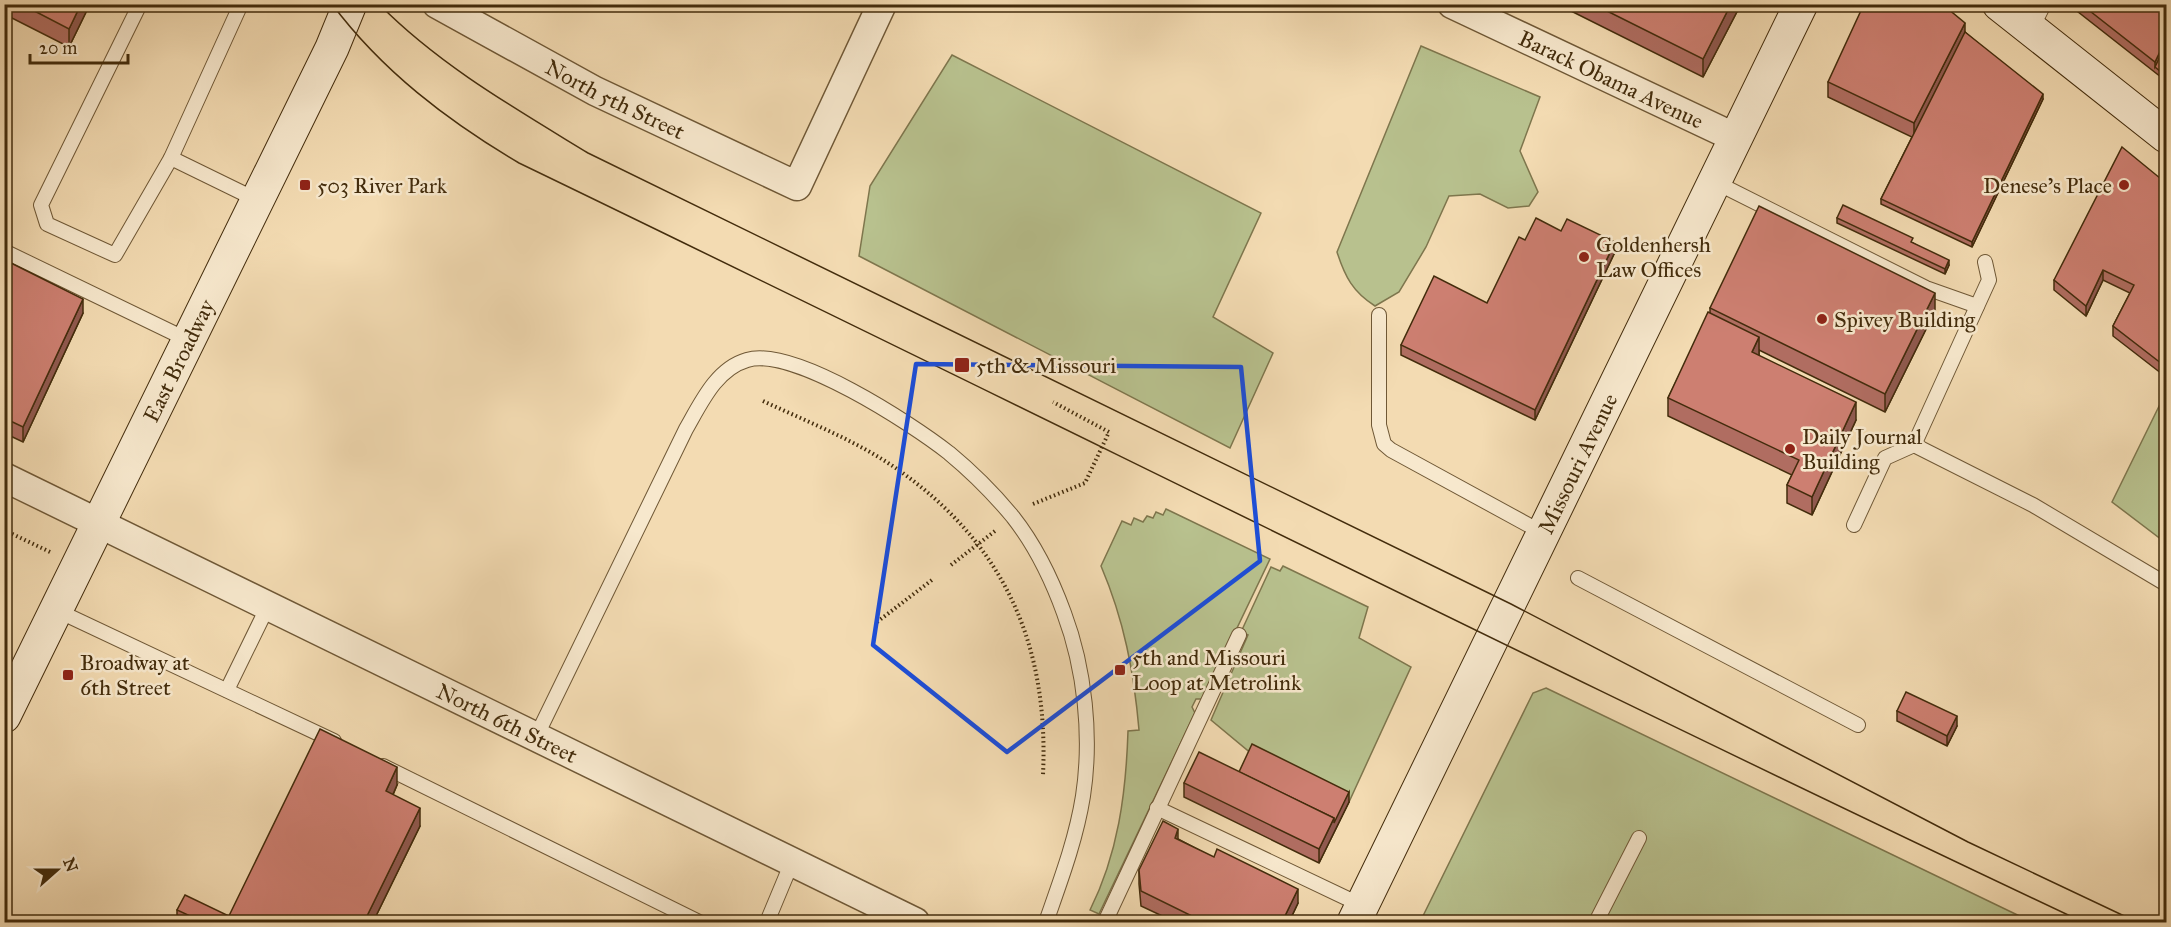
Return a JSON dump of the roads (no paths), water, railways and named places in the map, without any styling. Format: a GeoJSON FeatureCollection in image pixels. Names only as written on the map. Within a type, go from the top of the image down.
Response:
{"type":"FeatureCollection","features":[{"type":"Feature","properties":{"kind":"main road","name":"East Broadway"},"geometry":{"type":"LineString","coordinates":[[4,716],[332,48],[350,4]]}},
{"type":"Feature","properties":{"kind":"main road","name":"Missouri Avenue"},"geometry":{"type":"LineString","coordinates":[[1359,914],[1801,4]]}},
{"type":"Feature","properties":{"kind":"main road"},"geometry":{"type":"LineString","coordinates":[[1999,4],[2038,17],[2166,136]]}},
{"type":"Feature","properties":{"kind":"street","name":"North 5th Street"},"geometry":{"type":"LineString","coordinates":[[437,4],[595,92],[797,186],[882,4]]}},
{"type":"Feature","properties":{"kind":"street","name":"Barack Obama Avenue"},"geometry":{"type":"LineString","coordinates":[[1452,4],[1736,138]]}},
{"type":"Feature","properties":{"kind":"street","name":"North 6th Street"},"geometry":{"type":"LineString","coordinates":[[4,477],[915,922]]}},
{"type":"Feature","properties":{"kind":"lane"},"geometry":{"type":"LineString","coordinates":[[140,4],[41,205],[47,224],[115,255],[171,158],[241,4]]}},
{"type":"Feature","properties":{"kind":"lane"},"geometry":{"type":"LineString","coordinates":[[171,158],[257,200]]}},
{"type":"Feature","properties":{"kind":"lane"},"geometry":{"type":"LineString","coordinates":[[1715,183],[1926,288],[1977,306]]}},
{"type":"Feature","properties":{"kind":"lane"},"geometry":{"type":"LineString","coordinates":[[4,260],[8,253],[188,340]]}},
{"type":"Feature","properties":{"kind":"lane"},"geometry":{"type":"LineString","coordinates":[[1854,525],[1885,458],[1914,445],[1989,280],[1985,262]]}},
{"type":"Feature","properties":{"kind":"lane"},"geometry":{"type":"LineString","coordinates":[[1379,315],[1378,425],[1384,444],[1391,450],[1545,534]]}},
{"type":"Feature","properties":{"kind":"lane"},"geometry":{"type":"LineString","coordinates":[[536,737],[680,440],[707,393],[726,371],[747,360],[766,358],[788,361],[855,393],[920,432],[947,452],[973,474],[1014,518],[1043,565],[1064,612],[1078,665],[1085,717],[1086,757],[1083,797],[1073,838],[1046,922]]}},
{"type":"Feature","properties":{"kind":"lane"},"geometry":{"type":"LineString","coordinates":[[1914,445],[2033,505],[2166,584]]}},
{"type":"Feature","properties":{"kind":"lane"},"geometry":{"type":"LineString","coordinates":[[1578,578],[1858,725]]}},
{"type":"Feature","properties":{"kind":"lane"},"geometry":{"type":"LineString","coordinates":[[227,690],[268,606]]}},
{"type":"Feature","properties":{"kind":"lane"},"geometry":{"type":"LineString","coordinates":[[56,609],[348,748]]}},
{"type":"Feature","properties":{"kind":"lane"},"geometry":{"type":"LineString","coordinates":[[1105,922],[1239,635]]}},
{"type":"Feature","properties":{"kind":"lane"},"geometry":{"type":"LineString","coordinates":[[369,759],[699,922]]}},
{"type":"Feature","properties":{"kind":"lane"},"geometry":{"type":"LineString","coordinates":[[1157,808],[1359,914]]}},
{"type":"Feature","properties":{"kind":"lane"},"geometry":{"type":"LineString","coordinates":[[1596,922],[1639,838]]}},
{"type":"Feature","properties":{"kind":"lane"},"geometry":{"type":"LineString","coordinates":[[767,922],[792,862]]}},
{"type":"Feature","properties":{"kind":"tram line"},"geometry":{"type":"LineString","coordinates":[[332,4],[351,28],[394,73],[442,112],[519,163],[1691,735],[2083,922]]}},
{"type":"Feature","properties":{"kind":"tram line"},"geometry":{"type":"LineString","coordinates":[[379,4],[427,47],[479,85],[588,153],[1511,604],[1968,842],[2137,922]]}},
{"type":"Feature","properties":{"kind":"place","name":"503 River Park"},"geometry":{"type":"Point","coordinates":[305,185]}},
{"type":"Feature","properties":{"kind":"place","name":"Denese's Place"},"geometry":{"type":"Point","coordinates":[2124,185]}},
{"type":"Feature","properties":{"kind":"place","name":"Goldenhersh Law Offices"},"geometry":{"type":"Point","coordinates":[1584,257]}},
{"type":"Feature","properties":{"kind":"place","name":"Spivey Building"},"geometry":{"type":"Point","coordinates":[1822,319]}},
{"type":"Feature","properties":{"kind":"place","name":"5th & Missouri"},"geometry":{"type":"Point","coordinates":[962,365]}},
{"type":"Feature","properties":{"kind":"place","name":"Daily Journal Building"},"geometry":{"type":"Point","coordinates":[1790,449]}},
{"type":"Feature","properties":{"kind":"place","name":"5th and Missouri Loop at Metrolink"},"geometry":{"type":"Point","coordinates":[1120,670]}},
{"type":"Feature","properties":{"kind":"place","name":"Broadway at 6th Street"},"geometry":{"type":"Point","coordinates":[68,675]}}]}
